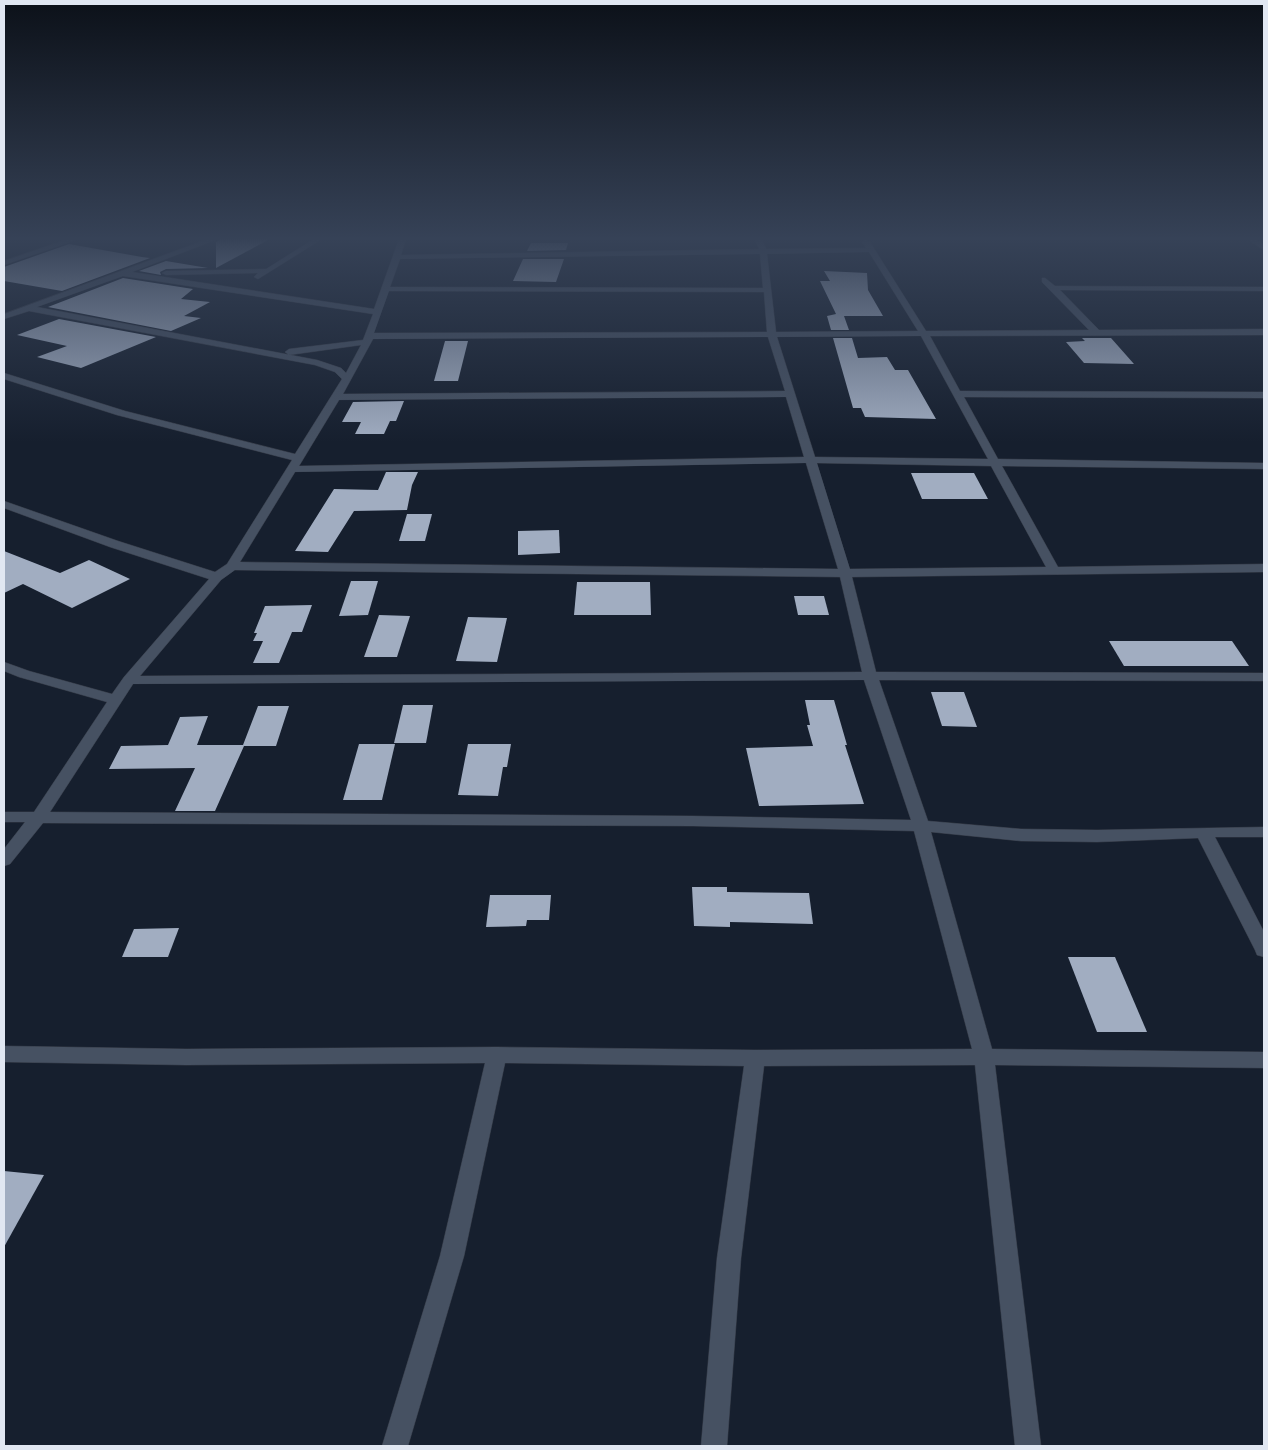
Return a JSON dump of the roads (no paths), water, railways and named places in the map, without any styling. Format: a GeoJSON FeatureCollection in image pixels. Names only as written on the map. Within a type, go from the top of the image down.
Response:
{"type":"FeatureCollection","features":[{"type":"Feature","properties":{"kind":"street"},"geometry":{"type":"LineString","coordinates":[[4,317],[31,307]]}},
{"type":"Feature","properties":{"kind":"street"},"geometry":{"type":"LineString","coordinates":[[342,307],[378,312]]}},
{"type":"Feature","properties":{"kind":"street"},"geometry":{"type":"LineString","coordinates":[[4,860],[38,818],[129,680],[217,578],[232,566],[347,379],[368,339],[380,307]]}},
{"type":"Feature","properties":{"kind":"street"},"geometry":{"type":"LineString","coordinates":[[768,307],[772,334],[846,572],[870,676],[921,826],[984,1057],[1028,1446]]}},
{"type":"Feature","properties":{"kind":"street"},"geometry":{"type":"LineString","coordinates":[[907,307],[958,394],[1054,570]]}},
{"type":"Feature","properties":{"kind":"street"},"geometry":{"type":"LineString","coordinates":[[1071,307],[1097,333]]}},
{"type":"Feature","properties":{"kind":"street"},"geometry":{"type":"LineString","coordinates":[[27,308],[317,363],[338,370],[347,379]]}},
{"type":"Feature","properties":{"kind":"street"},"geometry":{"type":"LineString","coordinates":[[272,354],[368,339],[772,334],[1264,332]]}},
{"type":"Feature","properties":{"kind":"street"},"geometry":{"type":"LineString","coordinates":[[4,376],[121,413],[298,458]]}},
{"type":"Feature","properties":{"kind":"street"},"geometry":{"type":"LineString","coordinates":[[336,397],[790,394]]}},
{"type":"Feature","properties":{"kind":"street"},"geometry":{"type":"LineString","coordinates":[[958,394],[1264,395]]}},
{"type":"Feature","properties":{"kind":"street"},"geometry":{"type":"LineString","coordinates":[[291,470],[810,460],[1264,466]]}},
{"type":"Feature","properties":{"kind":"street"},"geometry":{"type":"LineString","coordinates":[[4,504],[114,544],[217,578]]}},
{"type":"Feature","properties":{"kind":"street"},"geometry":{"type":"LineString","coordinates":[[232,566],[846,572],[1264,568]]}},
{"type":"Feature","properties":{"kind":"street"},"geometry":{"type":"LineString","coordinates":[[4,666],[24,674],[116,700]]}},
{"type":"Feature","properties":{"kind":"street"},"geometry":{"type":"LineString","coordinates":[[129,680],[870,676],[1264,677]]}},
{"type":"Feature","properties":{"kind":"street"},"geometry":{"type":"LineString","coordinates":[[4,817],[693,820],[921,826],[1021,835],[1097,836],[1264,832]]}},
{"type":"Feature","properties":{"kind":"street"},"geometry":{"type":"LineString","coordinates":[[1204,832],[1264,950]]}},
{"type":"Feature","properties":{"kind":"street"},"geometry":{"type":"LineString","coordinates":[[4,1054],[186,1057],[497,1055],[1264,1060]]}},
{"type":"Feature","properties":{"kind":"street"},"geometry":{"type":"LineString","coordinates":[[394,1446],[452,1256],[497,1055]]}},
{"type":"Feature","properties":{"kind":"street"},"geometry":{"type":"LineString","coordinates":[[714,1446],[729,1258],[755,1058]]}}]}
